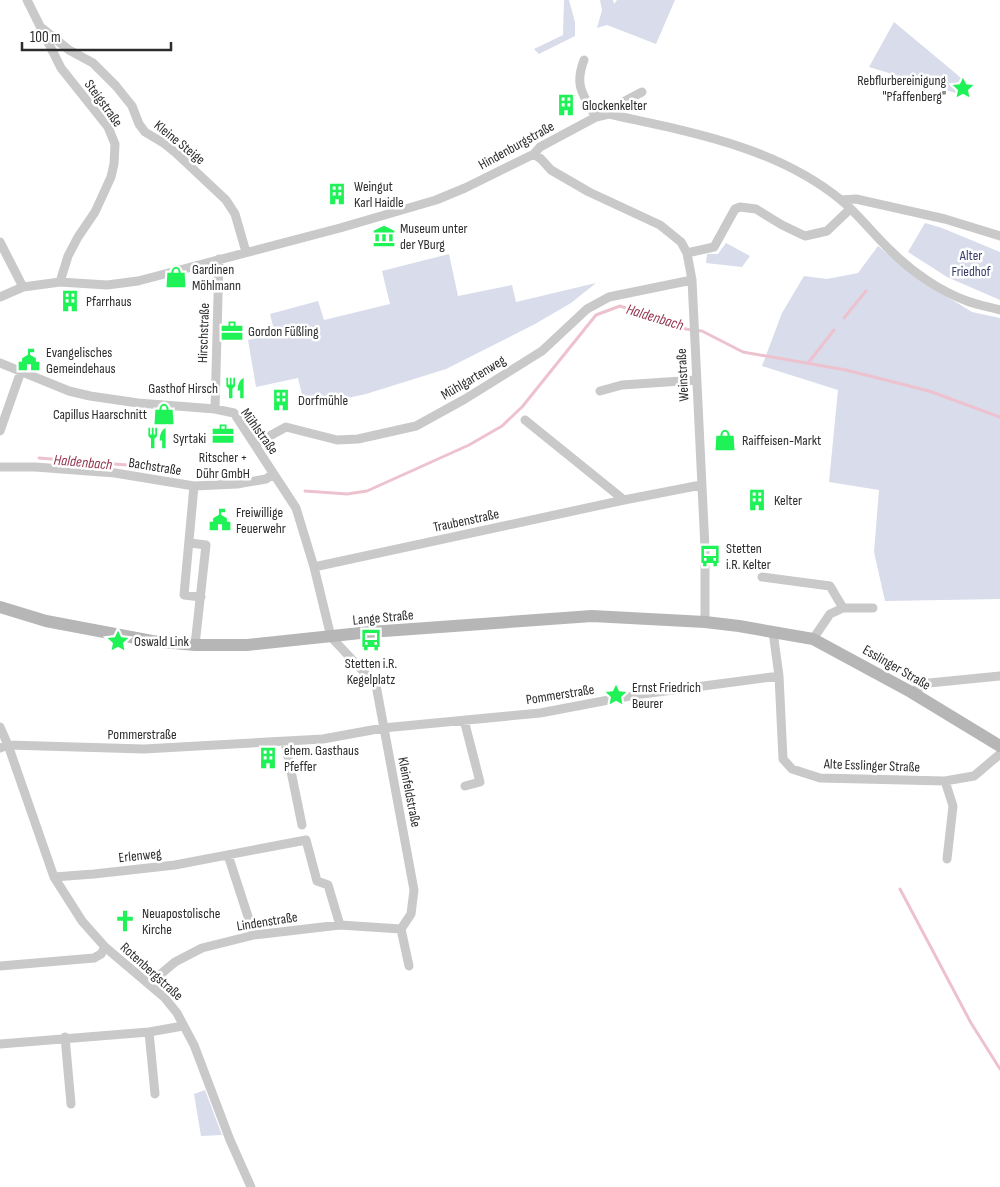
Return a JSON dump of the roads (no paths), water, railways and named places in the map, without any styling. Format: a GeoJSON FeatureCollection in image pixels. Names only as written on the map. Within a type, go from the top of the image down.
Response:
{"type":"FeatureCollection","features":[{"type":"Feature","properties":{"kind":"main road","name":"Lange Straße"},"geometry":{"type":"LineString","coordinates":[[0,607],[46,621],[152,641],[195,645],[247,645],[370,632],[592,616],[705,622],[773,632]]}},
{"type":"Feature","properties":{"kind":"main road","name":"Esslinger Straße"},"geometry":{"type":"LineString","coordinates":[[773,632],[813,639],[911,692],[1000,746]]}},
{"type":"Feature","properties":{"kind":"street","name":"Steigstraße"},"geometry":{"type":"LineString","coordinates":[[26,0],[61,68],[108,127],[115,144],[111,177],[96,212],[78,237],[68,256],[60,282]]}},
{"type":"Feature","properties":{"kind":"street","name":"Kleine Steige"},"geometry":{"type":"LineString","coordinates":[[38,25],[69,50],[93,63],[116,86],[132,106],[139,124],[145,132],[176,152],[226,200],[235,214],[246,252]]}},
{"type":"Feature","properties":{"kind":"street"},"geometry":{"type":"LineString","coordinates":[[584,60],[580,72],[579,88],[596,117]]}},
{"type":"Feature","properties":{"kind":"street"},"geometry":{"type":"LineString","coordinates":[[609,114],[622,102],[642,92]]}},
{"type":"Feature","properties":{"kind":"street","name":"Hindenburgstraße"},"geometry":{"type":"LineString","coordinates":[[0,296],[23,287],[60,282],[107,285],[138,281],[340,228],[436,200],[534,154],[540,147],[596,117],[609,114],[704,135],[774,158],[841,200],[892,252],[912,269],[966,300],[1000,310]]}},
{"type":"Feature","properties":{"kind":"street"},"geometry":{"type":"LineString","coordinates":[[534,154],[551,170],[589,192],[660,225],[680,242],[687,253],[714,247],[735,209],[740,207],[756,209],[805,236],[827,231],[850,209]]}},
{"type":"Feature","properties":{"kind":"street"},"geometry":{"type":"LineString","coordinates":[[841,200],[856,199],[945,219],[1000,236]]}},
{"type":"Feature","properties":{"kind":"street"},"geometry":{"type":"LineString","coordinates":[[0,242],[23,287]]}},
{"type":"Feature","properties":{"kind":"street","name":"Weinstraße"},"geometry":{"type":"LineString","coordinates":[[687,253],[692,280],[705,548],[705,622]]}},
{"type":"Feature","properties":{"kind":"street","name":"Hirschstraße"},"geometry":{"type":"LineString","coordinates":[[215,408],[219,259]]}},
{"type":"Feature","properties":{"kind":"street","name":"Mühlgartenweg"},"geometry":{"type":"LineString","coordinates":[[255,444],[286,427],[336,440],[358,439],[416,426],[465,399],[542,351],[587,309],[610,297],[692,280]]}},
{"type":"Feature","properties":{"kind":"street","name":"Mühlstraße"},"geometry":{"type":"LineString","coordinates":[[0,363],[20,374],[90,396],[138,403],[215,408],[234,413],[296,508],[332,637]]}},
{"type":"Feature","properties":{"kind":"street"},"geometry":{"type":"LineString","coordinates":[[0,431],[20,374]]}},
{"type":"Feature","properties":{"kind":"street"},"geometry":{"type":"LineString","coordinates":[[600,391],[622,385],[696,380]]}},
{"type":"Feature","properties":{"kind":"street"},"geometry":{"type":"LineString","coordinates":[[525,420],[624,500]]}},
{"type":"Feature","properties":{"kind":"street","name":"Bachstraße"},"geometry":{"type":"LineString","coordinates":[[0,467],[35,467],[114,473],[194,486],[237,484],[266,479],[273,474]]}},
{"type":"Feature","properties":{"kind":"street","name":"Traubenstraße"},"geometry":{"type":"LineString","coordinates":[[314,568],[701,485]]}},
{"type":"Feature","properties":{"kind":"street"},"geometry":{"type":"LineString","coordinates":[[194,486],[184,595],[200,597]]}},
{"type":"Feature","properties":{"kind":"street"},"geometry":{"type":"LineString","coordinates":[[190,544],[206,545],[195,645]]}},
{"type":"Feature","properties":{"kind":"street"},"geometry":{"type":"LineString","coordinates":[[762,577],[830,586],[842,608]]}},
{"type":"Feature","properties":{"kind":"street"},"geometry":{"type":"LineString","coordinates":[[813,639],[830,614],[842,608],[873,608]]}},
{"type":"Feature","properties":{"kind":"street","name":"Alte Esslinger Straße"},"geometry":{"type":"LineString","coordinates":[[773,632],[779,676],[783,759],[792,768],[820,778],[945,781],[974,776],[1000,754]]}},
{"type":"Feature","properties":{"kind":"street","name":"Kleinfeldstraße"},"geometry":{"type":"LineString","coordinates":[[332,637],[376,685],[414,890],[412,914],[401,929]]}},
{"type":"Feature","properties":{"kind":"street","name":"Pommerstraße"},"geometry":{"type":"LineString","coordinates":[[4,746],[144,749],[323,739],[383,728],[540,712],[635,695],[779,676]]}},
{"type":"Feature","properties":{"kind":"street"},"geometry":{"type":"LineString","coordinates":[[911,692],[929,683],[1000,676]]}},
{"type":"Feature","properties":{"kind":"street"},"geometry":{"type":"LineString","coordinates":[[464,720],[480,782],[465,786]]}},
{"type":"Feature","properties":{"kind":"street","name":"Rotenbergstraße"},"geometry":{"type":"LineString","coordinates":[[0,727],[4,746],[54,876],[82,921],[106,947],[164,997],[177,1012],[194,1045],[230,1140],[251,1187]]}},
{"type":"Feature","properties":{"kind":"street"},"geometry":{"type":"LineString","coordinates":[[285,742],[302,825]]}},
{"type":"Feature","properties":{"kind":"street"},"geometry":{"type":"LineString","coordinates":[[945,781],[953,806],[947,859]]}},
{"type":"Feature","properties":{"kind":"street","name":"Erlenweg"},"geometry":{"type":"LineString","coordinates":[[54,876],[94,874],[175,865],[306,840],[317,881],[328,885],[340,925]]}},
{"type":"Feature","properties":{"kind":"street"},"geometry":{"type":"LineString","coordinates":[[228,855],[254,935]]}},
{"type":"Feature","properties":{"kind":"street","name":"Lindenstraße"},"geometry":{"type":"LineString","coordinates":[[149,984],[176,962],[202,948],[254,935],[340,925],[401,929]]}},
{"type":"Feature","properties":{"kind":"street"},"geometry":{"type":"LineString","coordinates":[[401,929],[409,966]]}},
{"type":"Feature","properties":{"kind":"street"},"geometry":{"type":"LineString","coordinates":[[0,966],[94,958],[101,954],[106,947]]}},
{"type":"Feature","properties":{"kind":"street"},"geometry":{"type":"LineString","coordinates":[[0,1044],[65,1037],[149,1032],[183,1026]]}},
{"type":"Feature","properties":{"kind":"street"},"geometry":{"type":"LineString","coordinates":[[149,1032],[155,1094]]}},
{"type":"Feature","properties":{"kind":"street"},"geometry":{"type":"LineString","coordinates":[[65,1037],[71,1104]]}},
{"type":"Feature","properties":{"kind":"waterway"},"geometry":{"type":"LineString","coordinates":[[844,318],[866,291]]}},
{"type":"Feature","properties":{"kind":"waterway","name":"Haldenbach"},"geometry":{"type":"LineString","coordinates":[[305,491],[347,494],[367,491],[469,445],[502,426],[522,407],[596,315],[620,306],[686,329],[702,331],[743,352],[846,370],[929,391],[1000,417]]}},
{"type":"Feature","properties":{"kind":"waterway"},"geometry":{"type":"LineString","coordinates":[[808,363],[834,330]]}},
{"type":"Feature","properties":{"kind":"waterway","name":"Haldenbach"},"geometry":{"type":"LineString","coordinates":[[39,458],[127,465]]}},
{"type":"Feature","properties":{"kind":"waterway","name":"Haldenbach"},"geometry":{"type":"LineString","coordinates":[[143,467],[173,470]]}},
{"type":"Feature","properties":{"kind":"waterway"},"geometry":{"type":"LineString","coordinates":[[900,889],[971,1023],[1000,1069]]}},
{"type":"Feature","properties":{"kind":"place","name":"Rebflurbereinigung \"Pfaffenberg\""},"geometry":{"type":"Point","coordinates":[963,88]}},
{"type":"Feature","properties":{"kind":"place","name":"Glockenkelter"},"geometry":{"type":"Point","coordinates":[566,105]}},
{"type":"Feature","properties":{"kind":"place","name":"Weingut Karl Haidle"},"geometry":{"type":"Point","coordinates":[337,194]}},
{"type":"Feature","properties":{"kind":"place","name":"Museum unter der YBurg"},"geometry":{"type":"Point","coordinates":[384,236]}},
{"type":"Feature","properties":{"kind":"place","name":"Gardinen Möhlmann"},"geometry":{"type":"Point","coordinates":[176,277]}},
{"type":"Feature","properties":{"kind":"place","name":"Pfarrhaus"},"geometry":{"type":"Point","coordinates":[70,301]}},
{"type":"Feature","properties":{"kind":"place","name":"Gordon Füßling"},"geometry":{"type":"Point","coordinates":[232,331]}},
{"type":"Feature","properties":{"kind":"place","name":"Evangelisches Gemeindehaus"},"geometry":{"type":"Point","coordinates":[29,360]}},
{"type":"Feature","properties":{"kind":"place","name":"Gasthof Hirsch"},"geometry":{"type":"Point","coordinates":[235,388]}},
{"type":"Feature","properties":{"kind":"place","name":"Dorfmühle"},"geometry":{"type":"Point","coordinates":[281,400]}},
{"type":"Feature","properties":{"kind":"place","name":"Capillus Haarschnitt"},"geometry":{"type":"Point","coordinates":[164,414]}},
{"type":"Feature","properties":{"kind":"place","name":"Ritscher + Dühr GmbH"},"geometry":{"type":"Point","coordinates":[223,434]}},
{"type":"Feature","properties":{"kind":"place","name":"Syrtaki"},"geometry":{"type":"Point","coordinates":[157,438]}},
{"type":"Feature","properties":{"kind":"place","name":"Raiffeisen-Markt"},"geometry":{"type":"Point","coordinates":[725,440]}},
{"type":"Feature","properties":{"kind":"place","name":"Kelter"},"geometry":{"type":"Point","coordinates":[757,500]}},
{"type":"Feature","properties":{"kind":"place","name":"Freiwillige Feuerwehr"},"geometry":{"type":"Point","coordinates":[220,520]}},
{"type":"Feature","properties":{"kind":"place","name":"Stetten i.R. Kelter"},"geometry":{"type":"Point","coordinates":[710,556]}},
{"type":"Feature","properties":{"kind":"place","name":"Stetten i.R. Kegelplatz"},"geometry":{"type":"Point","coordinates":[371,640]}},
{"type":"Feature","properties":{"kind":"place","name":"Oswald Link"},"geometry":{"type":"Point","coordinates":[118,641]}},
{"type":"Feature","properties":{"kind":"place","name":"Ernst Friedrich Beurer"},"geometry":{"type":"Point","coordinates":[616,695]}},
{"type":"Feature","properties":{"kind":"place","name":"ehem. Gasthaus Pfeffer"},"geometry":{"type":"Point","coordinates":[268,758]}},
{"type":"Feature","properties":{"kind":"place","name":"Neuapostolische Kirche"},"geometry":{"type":"Point","coordinates":[125,921]}},
{"type":"Feature","properties":{"kind":"park label","name":"Alter Friedhof"},"geometry":{"type":"Point","coordinates":[971,264]}}]}
